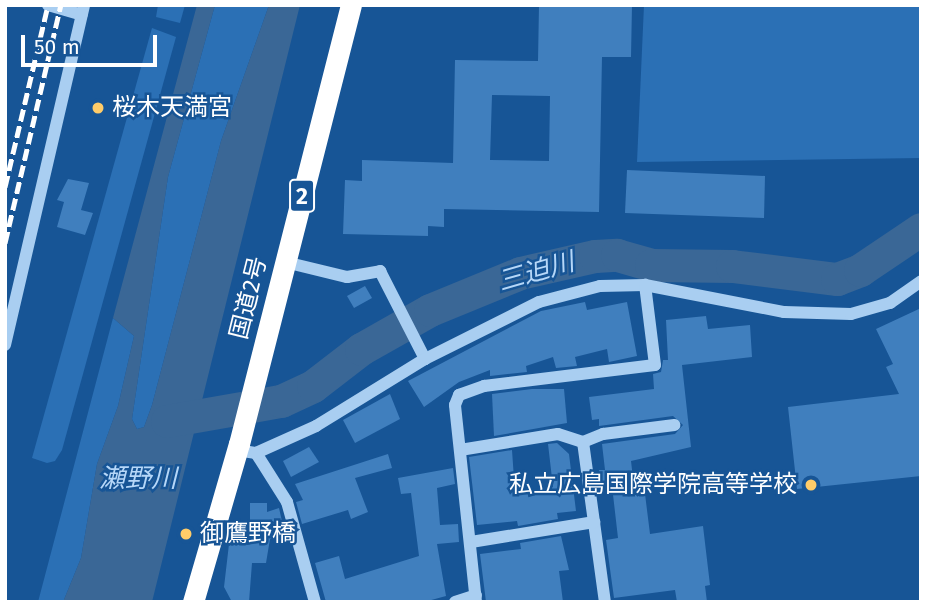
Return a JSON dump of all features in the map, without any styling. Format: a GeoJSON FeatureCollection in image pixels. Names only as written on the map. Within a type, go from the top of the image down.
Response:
{"type":"FeatureCollection","features":[{"type":"Feature","properties":{"kind":"highway","name":"国道2号"},"geometry":{"type":"LineString","coordinates":[[193,602],[244,449],[253,387],[351,5]]}},
{"type":"Feature","properties":{"kind":"street"},"geometry":{"type":"LineString","coordinates":[[5,345],[83,10],[48,5]]}},
{"type":"Feature","properties":{"kind":"street"},"geometry":{"type":"LineString","coordinates":[[285,262],[347,277],[380,271],[422,353]]}},
{"type":"Feature","properties":{"kind":"street"},"geometry":{"type":"LineString","coordinates":[[316,602],[287,502],[244,449],[316,426],[422,353],[539,302],[600,286],[645,285],[784,312],[851,314],[890,303],[921,281]]}},
{"type":"Feature","properties":{"kind":"street"},"geometry":{"type":"LineString","coordinates":[[455,602],[476,599],[455,405],[458,395],[484,386],[655,365],[645,285]]}},
{"type":"Feature","properties":{"kind":"street"},"geometry":{"type":"LineString","coordinates":[[460,450],[558,434],[583,442],[603,434],[674,425]]}},
{"type":"Feature","properties":{"kind":"street"},"geometry":{"type":"LineString","coordinates":[[583,442],[605,602]]}},
{"type":"Feature","properties":{"kind":"street"},"geometry":{"type":"LineString","coordinates":[[471,542],[594,522]]}},
{"type":"Feature","properties":{"kind":"shaded area"},"geometry":{"type":"Polygon","coordinates":[[[158,5],[185,5],[180,23],[156,17],[158,5]]]}},
{"type":"Feature","properties":{"kind":"shaded area"},"geometry":{"type":"Polygon","coordinates":[[[215,5],[269,5],[221,141],[152,405],[144,427],[137,429],[132,419],[168,177],[215,5]]]}},
{"type":"Feature","properties":{"kind":"shaded area"},"geometry":{"type":"Polygon","coordinates":[[[644,5],[921,5],[921,158],[637,162],[644,5]]]}},
{"type":"Feature","properties":{"kind":"shaded area"},"geometry":{"type":"Polygon","coordinates":[[[152,28],[176,37],[62,450],[55,461],[47,463],[32,458],[152,28]]]}},
{"type":"Feature","properties":{"kind":"shaded area"},"geometry":{"type":"Polygon","coordinates":[[[113,318],[134,336],[118,406],[97,464],[81,558],[63,602],[38,602],[113,318]]]}},
{"type":"Feature","properties":{"kind":"water","name":"瀬野川"},"geometry":{"type":"Polygon","coordinates":[[[197,5],[215,5],[168,177],[132,419],[137,429],[144,427],[152,405],[221,141],[269,5],[300,5],[152,602],[63,602],[81,558],[97,464],[118,406],[134,336],[113,318],[197,5]]]}},
{"type":"Feature","properties":{"kind":"building"},"geometry":{"type":"Polygon","coordinates":[[[539,5],[632,5],[631,57],[602,57],[599,212],[444,209],[444,227],[428,226],[428,236],[343,234],[345,180],[362,181],[362,160],[453,163],[455,60],[538,61],[539,5]],[[492,95],[490,160],[549,161],[550,96],[492,95]]]}},
{"type":"Feature","properties":{"kind":"building"},"geometry":{"type":"Polygon","coordinates":[[[627,170],[765,176],[764,218],[625,213],[627,170]]]}},
{"type":"Feature","properties":{"kind":"building"},"geometry":{"type":"Polygon","coordinates":[[[68,179],[89,183],[81,210],[93,213],[85,235],[57,227],[64,202],[57,200],[68,179]]]}},
{"type":"Feature","properties":{"kind":"building"},"geometry":{"type":"Polygon","coordinates":[[[365,286],[372,298],[354,308],[347,296],[365,286]]]}},
{"type":"Feature","properties":{"kind":"building"},"geometry":{"type":"Polygon","coordinates":[[[585,302],[587,310],[627,302],[637,356],[609,362],[607,349],[575,357],[577,366],[556,368],[553,357],[526,366],[527,372],[490,376],[490,370],[459,382],[424,407],[408,381],[541,311],[585,302]]]}},
{"type":"Feature","properties":{"kind":"building"},"geometry":{"type":"Polygon","coordinates":[[[921,308],[921,476],[797,489],[788,407],[899,394],[886,367],[893,364],[876,329],[921,308]]]}},
{"type":"Feature","properties":{"kind":"building"},"geometry":{"type":"Polygon","coordinates":[[[706,316],[708,329],[750,325],[752,357],[682,365],[691,447],[631,461],[635,495],[645,494],[650,534],[703,526],[710,585],[705,586],[707,602],[677,602],[675,590],[614,598],[606,540],[618,538],[612,486],[602,488],[599,470],[605,470],[602,444],[675,434],[683,425],[673,416],[599,426],[599,419],[592,420],[589,397],[654,389],[653,374],[661,372],[663,360],[668,360],[666,320],[706,316]]]}},
{"type":"Feature","properties":{"kind":"building"},"geometry":{"type":"Polygon","coordinates":[[[532,389],[564,389],[567,423],[494,436],[492,394],[532,389]]]}},
{"type":"Feature","properties":{"kind":"building"},"geometry":{"type":"Polygon","coordinates":[[[390,394],[400,419],[355,443],[343,420],[390,394]]]}},
{"type":"Feature","properties":{"kind":"building"},"geometry":{"type":"Polygon","coordinates":[[[557,443],[569,454],[576,511],[557,513],[558,519],[518,526],[517,521],[477,525],[469,457],[512,450],[515,493],[553,487],[548,444],[557,443]]]}},
{"type":"Feature","properties":{"kind":"building"},"geometry":{"type":"Polygon","coordinates":[[[309,447],[319,462],[291,477],[283,461],[309,447]]]}},
{"type":"Feature","properties":{"kind":"building"},"geometry":{"type":"Polygon","coordinates":[[[388,454],[392,468],[355,478],[368,512],[351,519],[348,510],[302,524],[296,502],[303,500],[295,484],[388,454]]]}},
{"type":"Feature","properties":{"kind":"building"},"geometry":{"type":"Polygon","coordinates":[[[453,468],[455,484],[437,488],[440,525],[458,524],[459,542],[437,544],[446,596],[424,602],[326,602],[315,563],[339,556],[345,579],[419,556],[411,493],[401,494],[398,478],[453,468]]]}},
{"type":"Feature","properties":{"kind":"building"},"geometry":{"type":"Polygon","coordinates":[[[250,503],[267,503],[267,512],[279,508],[286,539],[270,539],[266,563],[252,563],[249,602],[232,602],[224,587],[229,544],[237,544],[238,523],[250,523],[250,503]]]}},
{"type":"Feature","properties":{"kind":"building"},"geometry":{"type":"Polygon","coordinates":[[[561,536],[569,570],[559,571],[563,602],[486,602],[480,554],[521,549],[520,543],[561,536]]]}},
{"type":"Feature","properties":{"kind":"waterway","name":"三迫川"},"geometry":{"type":"LineString","coordinates":[[167,421],[281,401],[313,386],[361,349],[430,310],[520,273],[595,256],[617,255],[651,265],[732,266],[837,279],[860,270],[921,229]]}},
{"type":"Feature","properties":{"kind":"railway"},"geometry":{"type":"LineString","coordinates":[[5,187],[48,5]]}},
{"type":"Feature","properties":{"kind":"railway"},"geometry":{"type":"LineString","coordinates":[[5,243],[61,5]]}},
{"type":"Feature","properties":{"kind":"place","name":"桜木天満宮"},"geometry":{"type":"Point","coordinates":[98,108]}},
{"type":"Feature","properties":{"kind":"place","name":"私立広島国際学院高等学校"},"geometry":{"type":"Point","coordinates":[811,485]}},
{"type":"Feature","properties":{"kind":"place","name":"御鷹野橋"},"geometry":{"type":"Point","coordinates":[186,534]}}]}
